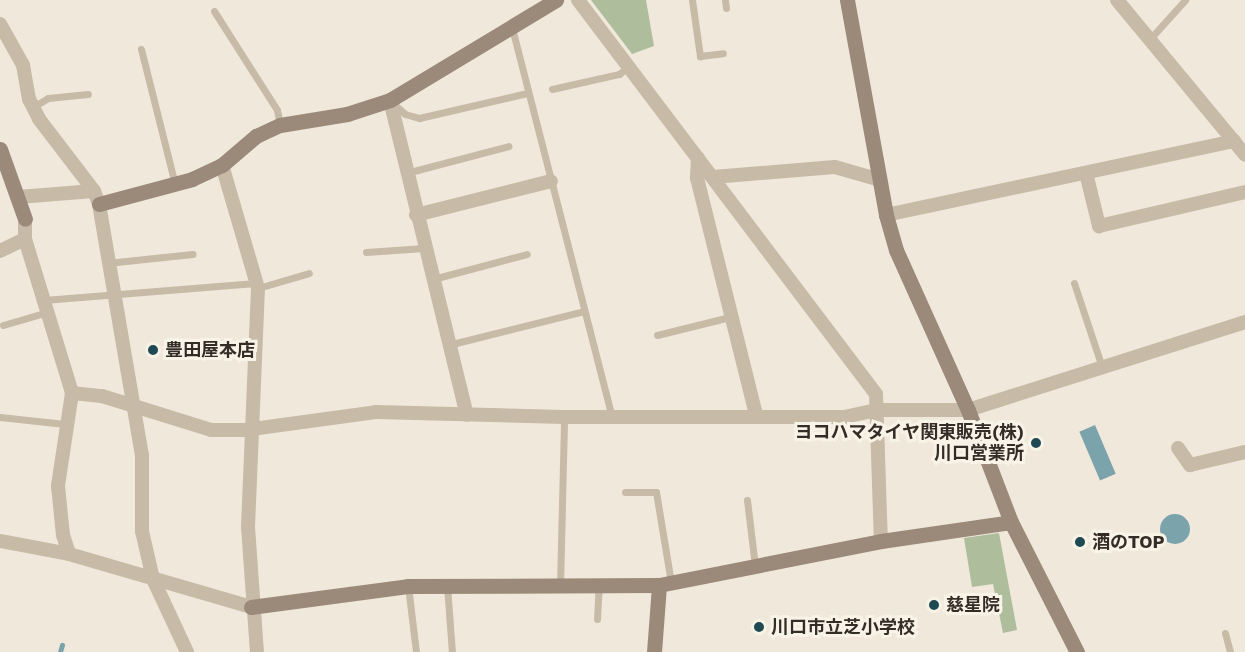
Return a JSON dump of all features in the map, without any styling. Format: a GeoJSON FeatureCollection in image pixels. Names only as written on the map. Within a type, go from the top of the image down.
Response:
{"type":"FeatureCollection","features":[{"type":"Feature","properties":{"kind":"street"},"geometry":{"type":"LineString","coordinates":[[18,197],[96,197],[175,184],[222,165],[256,136],[280,125],[346,114],[390,100],[556,0]]}},
{"type":"Feature","properties":{"kind":"street"},"geometry":{"type":"LineString","coordinates":[[578,0],[876,394],[881,541]]}},
{"type":"Feature","properties":{"kind":"street"},"geometry":{"type":"LineString","coordinates":[[848,0],[885,215],[896,250],[968,410],[1011,522],[1077,652]]}},
{"type":"Feature","properties":{"kind":"street"},"geometry":{"type":"LineString","coordinates":[[1117,0],[1245,155]]}},
{"type":"Feature","properties":{"kind":"street"},"geometry":{"type":"LineString","coordinates":[[0,24],[23,65],[33,107],[96,197],[142,455],[142,531],[153,579],[187,652]]}},
{"type":"Feature","properties":{"kind":"street"},"geometry":{"type":"LineString","coordinates":[[390,100],[424,248],[467,415]]}},
{"type":"Feature","properties":{"kind":"street"},"geometry":{"type":"LineString","coordinates":[[885,215],[1234,141]]}},
{"type":"Feature","properties":{"kind":"street"},"geometry":{"type":"LineString","coordinates":[[0,149],[4,170],[18,197],[25,219],[25,239],[72,393],[65,424],[58,486],[63,536],[69,554]]}},
{"type":"Feature","properties":{"kind":"street"},"geometry":{"type":"LineString","coordinates":[[698,158],[697,178],[756,415]]}},
{"type":"Feature","properties":{"kind":"street"},"geometry":{"type":"LineString","coordinates":[[222,165],[257,285],[255,428],[248,527],[251,607],[257,652]]}},
{"type":"Feature","properties":{"kind":"street"},"geometry":{"type":"LineString","coordinates":[[713,177],[835,167],[880,180]]}},
{"type":"Feature","properties":{"kind":"street"},"geometry":{"type":"LineString","coordinates":[[1086,173],[1099,226],[1245,192]]}},
{"type":"Feature","properties":{"kind":"street"},"geometry":{"type":"LineString","coordinates":[[416,215],[551,181]]}},
{"type":"Feature","properties":{"kind":"street"},"geometry":{"type":"LineString","coordinates":[[0,251],[25,239]]}},
{"type":"Feature","properties":{"kind":"street"},"geometry":{"type":"LineString","coordinates":[[72,393],[102,396],[211,429],[255,428],[351,413],[564,417],[756,415],[844,417],[877,410],[968,410],[1245,322]]}},
{"type":"Feature","properties":{"kind":"street"},"geometry":{"type":"LineString","coordinates":[[1178,448],[1190,465],[1245,452]]}},
{"type":"Feature","properties":{"kind":"street"},"geometry":{"type":"LineString","coordinates":[[0,542],[69,554],[251,607],[408,586],[665,584],[881,541],[1011,522]]}},
{"type":"Feature","properties":{"kind":"street"},"geometry":{"type":"LineString","coordinates":[[654,652],[665,584]]}},
{"type":"Feature","properties":{"kind":"lane"},"geometry":{"type":"LineString","coordinates":[[692,0],[700,56],[723,53]]}},
{"type":"Feature","properties":{"kind":"lane"},"geometry":{"type":"LineString","coordinates":[[1149,40],[1185,0]]}},
{"type":"Feature","properties":{"kind":"lane"},"geometry":{"type":"LineString","coordinates":[[214,10],[277,110],[280,125]]}},
{"type":"Feature","properties":{"kind":"lane"},"geometry":{"type":"LineString","coordinates":[[512,28],[612,417]]}},
{"type":"Feature","properties":{"kind":"lane"},"geometry":{"type":"LineString","coordinates":[[141,49],[175,184]]}},
{"type":"Feature","properties":{"kind":"lane"},"geometry":{"type":"LineString","coordinates":[[552,89],[619,74],[628,67]]}},
{"type":"Feature","properties":{"kind":"lane"},"geometry":{"type":"LineString","coordinates":[[390,100],[405,114],[419,118],[527,93]]}},
{"type":"Feature","properties":{"kind":"lane"},"geometry":{"type":"LineString","coordinates":[[33,107],[48,98],[88,94]]}},
{"type":"Feature","properties":{"kind":"lane"},"geometry":{"type":"LineString","coordinates":[[406,172],[508,146]]}},
{"type":"Feature","properties":{"kind":"lane"},"geometry":{"type":"LineString","coordinates":[[366,252],[424,248]]}},
{"type":"Feature","properties":{"kind":"lane"},"geometry":{"type":"LineString","coordinates":[[107,263],[193,254]]}},
{"type":"Feature","properties":{"kind":"lane"},"geometry":{"type":"LineString","coordinates":[[432,279],[526,254]]}},
{"type":"Feature","properties":{"kind":"lane"},"geometry":{"type":"LineString","coordinates":[[3,325],[46,306],[112,293],[257,285],[309,273]]}},
{"type":"Feature","properties":{"kind":"lane"},"geometry":{"type":"LineString","coordinates":[[1074,283],[1102,367]]}},
{"type":"Feature","properties":{"kind":"lane"},"geometry":{"type":"LineString","coordinates":[[448,345],[584,311]]}},
{"type":"Feature","properties":{"kind":"lane"},"geometry":{"type":"LineString","coordinates":[[657,335],[730,317]]}},
{"type":"Feature","properties":{"kind":"lane"},"geometry":{"type":"LineString","coordinates":[[0,417],[65,424]]}},
{"type":"Feature","properties":{"kind":"lane"},"geometry":{"type":"LineString","coordinates":[[560,586],[564,417]]}},
{"type":"Feature","properties":{"kind":"lane"},"geometry":{"type":"LineString","coordinates":[[625,492],[656,492],[665,584]]}},
{"type":"Feature","properties":{"kind":"lane"},"geometry":{"type":"LineString","coordinates":[[747,500],[755,566]]}},
{"type":"Feature","properties":{"kind":"lane"},"geometry":{"type":"LineString","coordinates":[[597,619],[599,585]]}},
{"type":"Feature","properties":{"kind":"lane"},"geometry":{"type":"LineString","coordinates":[[408,586],[416,652]]}},
{"type":"Feature","properties":{"kind":"lane"},"geometry":{"type":"LineString","coordinates":[[447,586],[452,652]]}},
{"type":"Feature","properties":{"kind":"lane"},"geometry":{"type":"LineString","coordinates":[[1225,633],[1230,652]]}},
{"type":"Feature","properties":{"kind":"green space"},"geometry":{"type":"Polygon","coordinates":[[[591,0],[646,0],[654,46],[632,54],[591,0]]]}},
{"type":"Feature","properties":{"kind":"green space"},"geometry":{"type":"Polygon","coordinates":[[[999,533],[1017,630],[1003,633],[993,584],[972,587],[964,538],[999,533]]]}},
{"type":"Feature","properties":{"kind":"water"},"geometry":{"type":"Polygon","coordinates":[[[1095,425],[1116,474],[1100,480],[1079,432],[1095,425]]]}},
{"type":"Feature","properties":{"kind":"water"},"geometry":{"type":"Polygon","coordinates":[[[1175,514],[1186,518],[1190,529],[1186,540],[1175,544],[1164,540],[1160,529],[1164,518],[1175,514]]]}},
{"type":"Feature","properties":{"kind":"waterway"},"geometry":{"type":"LineString","coordinates":[[60,652],[62,645]]}},
{"type":"Feature","properties":{"kind":"place","name":"豊田屋本店"},"geometry":{"type":"Point","coordinates":[153,350]}},
{"type":"Feature","properties":{"kind":"place","name":"ヨコハマタイヤ関東販売(株) 川口営業所"},"geometry":{"type":"Point","coordinates":[1036,443]}},
{"type":"Feature","properties":{"kind":"place","name":"酒のTOP"},"geometry":{"type":"Point","coordinates":[1080,542]}},
{"type":"Feature","properties":{"kind":"place","name":"慈星院"},"geometry":{"type":"Point","coordinates":[934,605]}},
{"type":"Feature","properties":{"kind":"place","name":"川口市立芝小学校"},"geometry":{"type":"Point","coordinates":[759,627]}}]}
